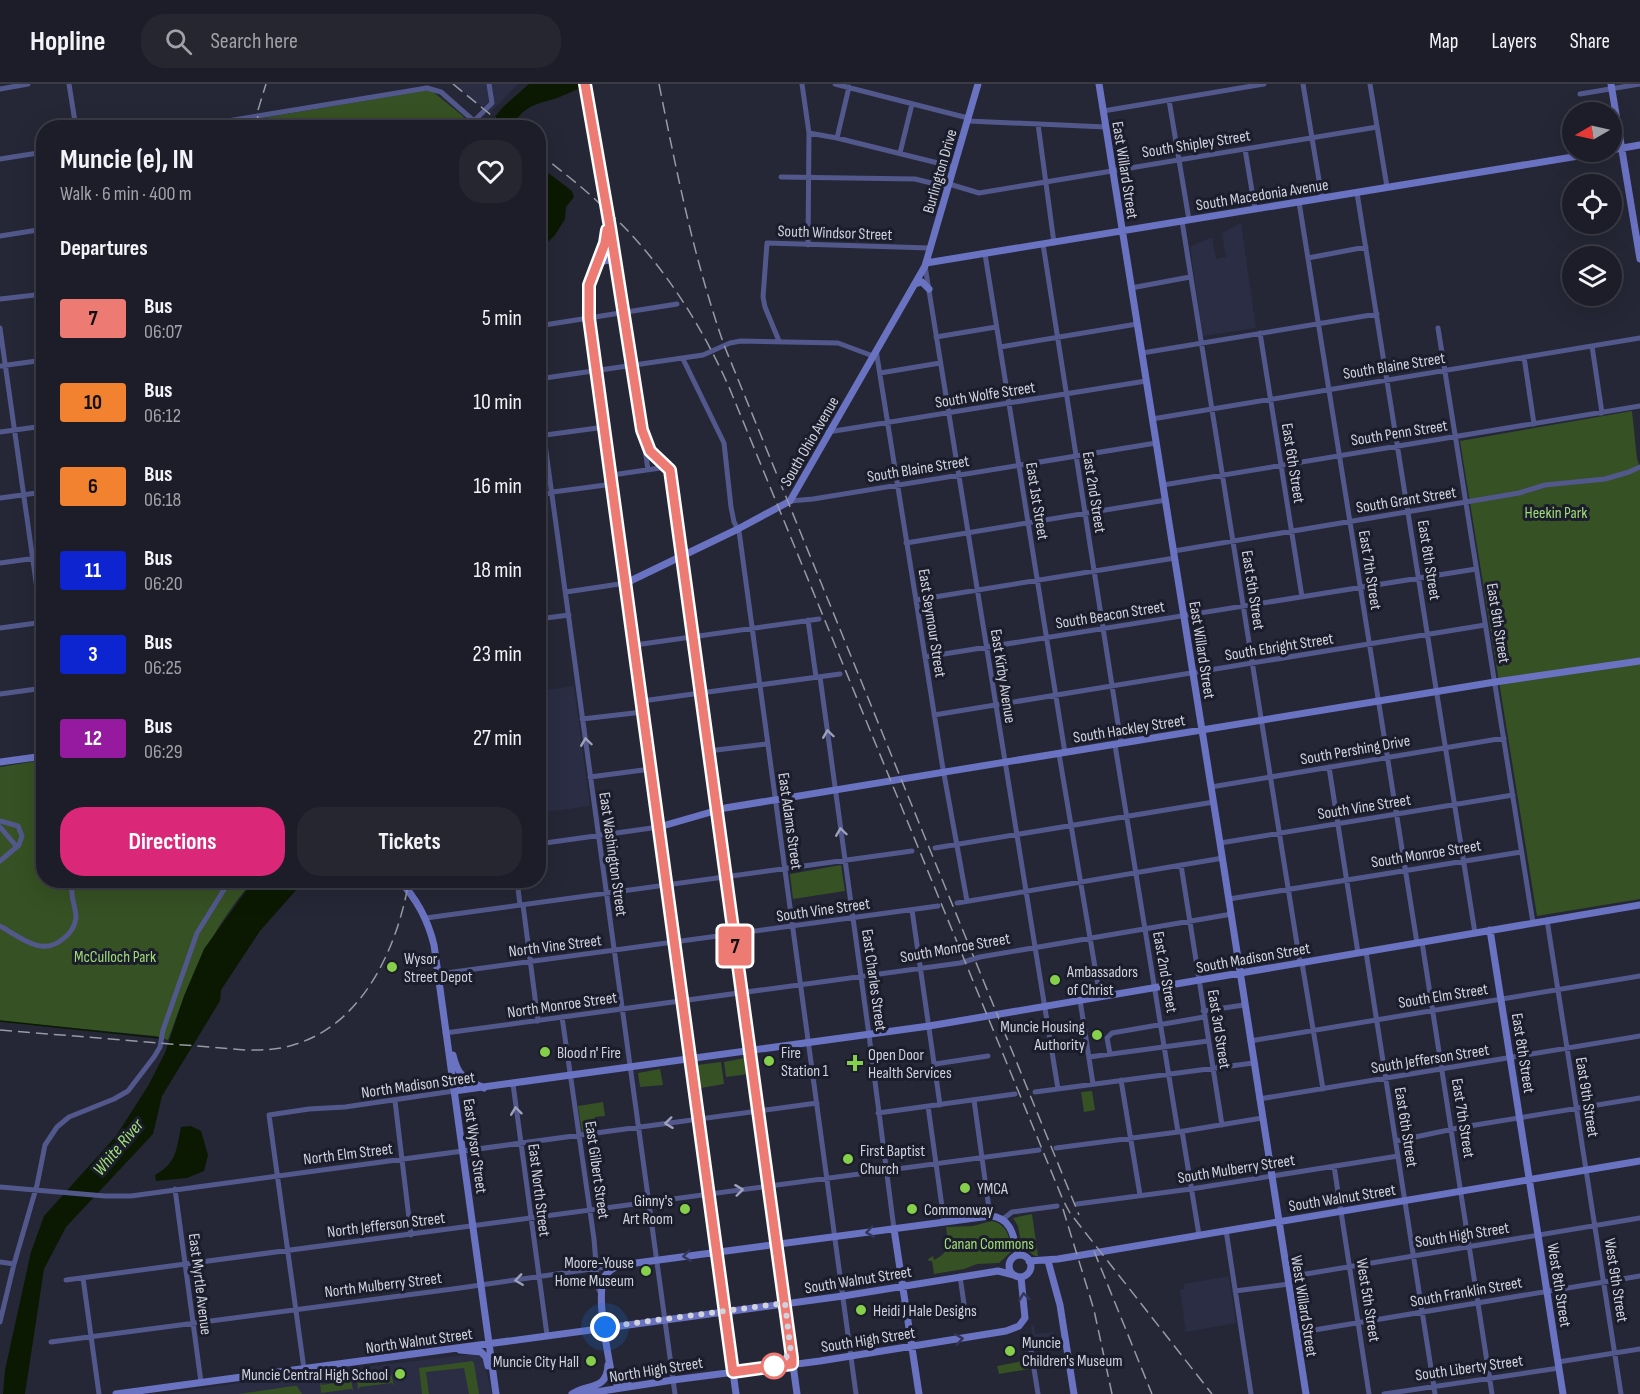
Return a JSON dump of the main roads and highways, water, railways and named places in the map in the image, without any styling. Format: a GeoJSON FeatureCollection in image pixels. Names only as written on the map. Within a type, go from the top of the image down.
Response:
{"type":"FeatureCollection","features":[{"type":"Feature","properties":{"kind":"main road"},"geometry":{"type":"LineString","coordinates":[[585,84],[644,438],[650,451],[670,470],[797,1394]]}},
{"type":"Feature","properties":{"kind":"main road","name":"Burlington Drive"},"geometry":{"type":"LineString","coordinates":[[925,265],[978,84]]}},
{"type":"Feature","properties":{"kind":"main road","name":"East Willard Street"},"geometry":{"type":"LineString","coordinates":[[1099,84],[1279,1221]]}},
{"type":"Feature","properties":{"kind":"main road"},"geometry":{"type":"LineString","coordinates":[[1612,86],[1615,102]]}},
{"type":"Feature","properties":{"kind":"main road"},"geometry":{"type":"LineString","coordinates":[[1640,145],[1622,148],[1640,259]]}},
{"type":"Feature","properties":{"kind":"main road","name":"South Macedonia Avenue"},"geometry":{"type":"LineString","coordinates":[[925,265],[1562,159]]}},
{"type":"Feature","properties":{"kind":"main road"},"geometry":{"type":"LineString","coordinates":[[608,218],[605,243],[588,290],[589,318],[736,1394]]}},
{"type":"Feature","properties":{"kind":"main road"},"geometry":{"type":"LineString","coordinates":[[598,262],[615,260]]}},
{"type":"Feature","properties":{"kind":"main road","name":"South Ohio Avenue"},"geometry":{"type":"LineString","coordinates":[[626,583],[790,501],[925,265]]}},
{"type":"Feature","properties":{"kind":"main road"},"geometry":{"type":"LineString","coordinates":[[915,284],[922,282],[928,289]]}},
{"type":"Feature","properties":{"kind":"main road","name":"South Hackley Street"},"geometry":{"type":"LineString","coordinates":[[659,827],[716,810],[1437,691],[1640,660]]}},
{"type":"Feature","properties":{"kind":"main road"},"geometry":{"type":"LineString","coordinates":[[0,762],[36,757]]}},
{"type":"Feature","properties":{"kind":"main road","name":"East Wysor Street"},"geometry":{"type":"LineString","coordinates":[[406,888],[426,918],[434,945],[496,1394]]}},
{"type":"Feature","properties":{"kind":"main road","name":"South Madison Street"},"geometry":{"type":"LineString","coordinates":[[691,1059],[929,1026],[1640,904]]}},
{"type":"Feature","properties":{"kind":"main road","name":"East 8th Street"},"geometry":{"type":"LineString","coordinates":[[1490,930],[1530,1180]]}},
{"type":"Feature","properties":{"kind":"main road"},"geometry":{"type":"LineString","coordinates":[[447,1041],[462,1077],[485,1088]]}},
{"type":"Feature","properties":{"kind":"main road","name":"North Madison Street"},"geometry":{"type":"LineString","coordinates":[[454,1091],[691,1059]]}},
{"type":"Feature","properties":{"kind":"main road","name":"South Walnut Street"},"geometry":{"type":"LineString","coordinates":[[1030,1264],[1640,1161]]}},
{"type":"Feature","properties":{"kind":"main road","name":"West 8th Street"},"geometry":{"type":"LineString","coordinates":[[1530,1180],[1563,1394]]}},
{"type":"Feature","properties":{"kind":"main road"},"geometry":{"type":"LineString","coordinates":[[718,1252],[990,1216],[1003,1219],[1012,1232],[1015,1257],[1009,1268],[1017,1276],[1026,1275],[1030,1264],[1024,1256],[1015,1257]]}},
{"type":"Feature","properties":{"kind":"main road","name":"West Willard Street"},"geometry":{"type":"LineString","coordinates":[[1279,1221],[1306,1394]]}},
{"type":"Feature","properties":{"kind":"main road","name":"East Charles Street"},"geometry":{"type":"LineString","coordinates":[[894,1228],[919,1394]]}},
{"type":"Feature","properties":{"kind":"main road","name":"North Mulberry Street"},"geometry":{"type":"LineString","coordinates":[[601,1294],[606,1275],[610,1270],[621,1265],[718,1252]]}},
{"type":"Feature","properties":{"kind":"main road","name":"South Walnut Street"},"geometry":{"type":"LineString","coordinates":[[960,1276],[965,1272],[1000,1266],[1015,1257]]}},
{"type":"Feature","properties":{"kind":"main road"},"geometry":{"type":"LineString","coordinates":[[1048,1261],[1061,1313],[1074,1394]]}},
{"type":"Feature","properties":{"kind":"main road","name":"South Walnut Street"},"geometry":{"type":"LineString","coordinates":[[725,1311],[843,1296],[1001,1271],[1017,1276]]}},
{"type":"Feature","properties":{"kind":"main road","name":"South High Street"},"geometry":{"type":"LineString","coordinates":[[733,1372],[1006,1331],[1019,1326],[1025,1318],[1017,1276]]}},
{"type":"Feature","properties":{"kind":"main road","name":"East Gilbert Street"},"geometry":{"type":"LineString","coordinates":[[601,1294],[608,1351]]}},
{"type":"Feature","properties":{"kind":"main road","name":"North Walnut Street"},"geometry":{"type":"LineString","coordinates":[[116,1394],[725,1311]]}},
{"type":"Feature","properties":{"kind":"main road"},"geometry":{"type":"LineString","coordinates":[[452,1348],[482,1353],[494,1380]]}},
{"type":"Feature","properties":{"kind":"main road"},"geometry":{"type":"LineString","coordinates":[[608,1351],[613,1380],[618,1384],[631,1386]]}},
{"type":"Feature","properties":{"kind":"main road","name":"North High Street"},"geometry":{"type":"LineString","coordinates":[[572,1394],[603,1381],[607,1373],[608,1351]]}},
{"type":"Feature","properties":{"kind":"main road","name":"North High Street"},"geometry":{"type":"LineString","coordinates":[[583,1394],[614,1392],[631,1386],[733,1372]]}},
{"type":"Feature","properties":{"kind":"water"},"geometry":{"type":"Polygon","coordinates":[[[529,84],[593,84],[537,104],[526,110],[516,120],[492,120],[503,107],[529,84]]]}},
{"type":"Feature","properties":{"kind":"water"},"geometry":{"type":"Polygon","coordinates":[[[546,171],[572,191],[574,197],[566,207],[565,219],[546,244],[546,171]]]}},
{"type":"Feature","properties":{"kind":"water","name":"White River"},"geometry":{"type":"Polygon","coordinates":[[[248,888],[298,888],[260,931],[221,990],[220,1001],[162,1096],[153,1134],[66,1227],[44,1269],[25,1394],[3,1394],[5,1370],[31,1252],[44,1216],[116,1136],[148,1086],[165,1053],[184,996],[204,949],[248,888]]]}},
{"type":"Feature","properties":{"kind":"water"},"geometry":{"type":"Polygon","coordinates":[[[191,1126],[201,1131],[208,1155],[204,1171],[187,1178],[156,1181],[155,1175],[172,1161],[181,1127],[191,1126]]]}},
{"type":"Feature","properties":{"kind":"waterway"},"geometry":{"type":"LineString","coordinates":[[0,1021],[160,1038]]}},
{"type":"Feature","properties":{"kind":"railway"},"geometry":{"type":"LineString","coordinates":[[257,120],[266,84]]}},
{"type":"Feature","properties":{"kind":"railway"},"geometry":{"type":"LineString","coordinates":[[453,84],[497,120]]}},
{"type":"Feature","properties":{"kind":"railway"},"geometry":{"type":"LineString","coordinates":[[659,84],[695,248],[724,345],[1079,1215]]}},
{"type":"Feature","properties":{"kind":"railway"},"geometry":{"type":"LineString","coordinates":[[546,159],[592,196],[639,243],[674,288],[704,336],[729,387],[1063,1200],[1070,1213],[1212,1394]]}},
{"type":"Feature","properties":{"kind":"railway"},"geometry":{"type":"LineString","coordinates":[[0,1030],[245,1050],[277,1049],[296,1044],[320,1034],[341,1019],[374,979],[396,931],[407,888]]}},
{"type":"Feature","properties":{"kind":"railway"},"geometry":{"type":"LineString","coordinates":[[1063,1209],[1094,1310],[1112,1394]]}},
{"type":"Feature","properties":{"kind":"railway"},"geometry":{"type":"LineString","coordinates":[[1094,1251],[1152,1394]]}},
{"type":"Feature","properties":{"kind":"place","name":"Wysor Street Depot"},"geometry":{"type":"Point","coordinates":[392,967]}},
{"type":"Feature","properties":{"kind":"place","name":"Ambassadors of Christ"},"geometry":{"type":"Point","coordinates":[1055,980]}},
{"type":"Feature","properties":{"kind":"place","name":"Muncie Housing Authority"},"geometry":{"type":"Point","coordinates":[1097,1035]}},
{"type":"Feature","properties":{"kind":"place","name":"Blood n' Fire"},"geometry":{"type":"Point","coordinates":[545,1052]}},
{"type":"Feature","properties":{"kind":"place","name":"Fire Station 1"},"geometry":{"type":"Point","coordinates":[769,1061]}},
{"type":"Feature","properties":{"kind":"place","name":"Open Door Health Services"},"geometry":{"type":"Point","coordinates":[855,1063]}},
{"type":"Feature","properties":{"kind":"place","name":"First Baptist Church"},"geometry":{"type":"Point","coordinates":[848,1159]}},
{"type":"Feature","properties":{"kind":"place","name":"YMCA"},"geometry":{"type":"Point","coordinates":[965,1188]}},
{"type":"Feature","properties":{"kind":"place","name":"Ginny's Art Room"},"geometry":{"type":"Point","coordinates":[685,1209]}},
{"type":"Feature","properties":{"kind":"place","name":"Commonway"},"geometry":{"type":"Point","coordinates":[912,1209]}},
{"type":"Feature","properties":{"kind":"place","name":"Moore-Youse Home Museum"},"geometry":{"type":"Point","coordinates":[646,1271]}},
{"type":"Feature","properties":{"kind":"place","name":"Heidi J Hale Designs"},"geometry":{"type":"Point","coordinates":[861,1310]}},
{"type":"Feature","properties":{"kind":"place","name":"Muncie Children's Museum"},"geometry":{"type":"Point","coordinates":[1010,1351]}},
{"type":"Feature","properties":{"kind":"place","name":"Muncie City Hall"},"geometry":{"type":"Point","coordinates":[591,1361]}},
{"type":"Feature","properties":{"kind":"place","name":"Muncie Central High School"},"geometry":{"type":"Point","coordinates":[400,1374]}},
{"type":"Feature","properties":{"kind":"park label","name":"Heekin Park"},"geometry":{"type":"Point","coordinates":[1556,512]}},
{"type":"Feature","properties":{"kind":"park label","name":"McCulloch Park"},"geometry":{"type":"Point","coordinates":[115,956]}},
{"type":"Feature","properties":{"kind":"park label","name":"Canan Commons"},"geometry":{"type":"Point","coordinates":[989,1243]}}]}
